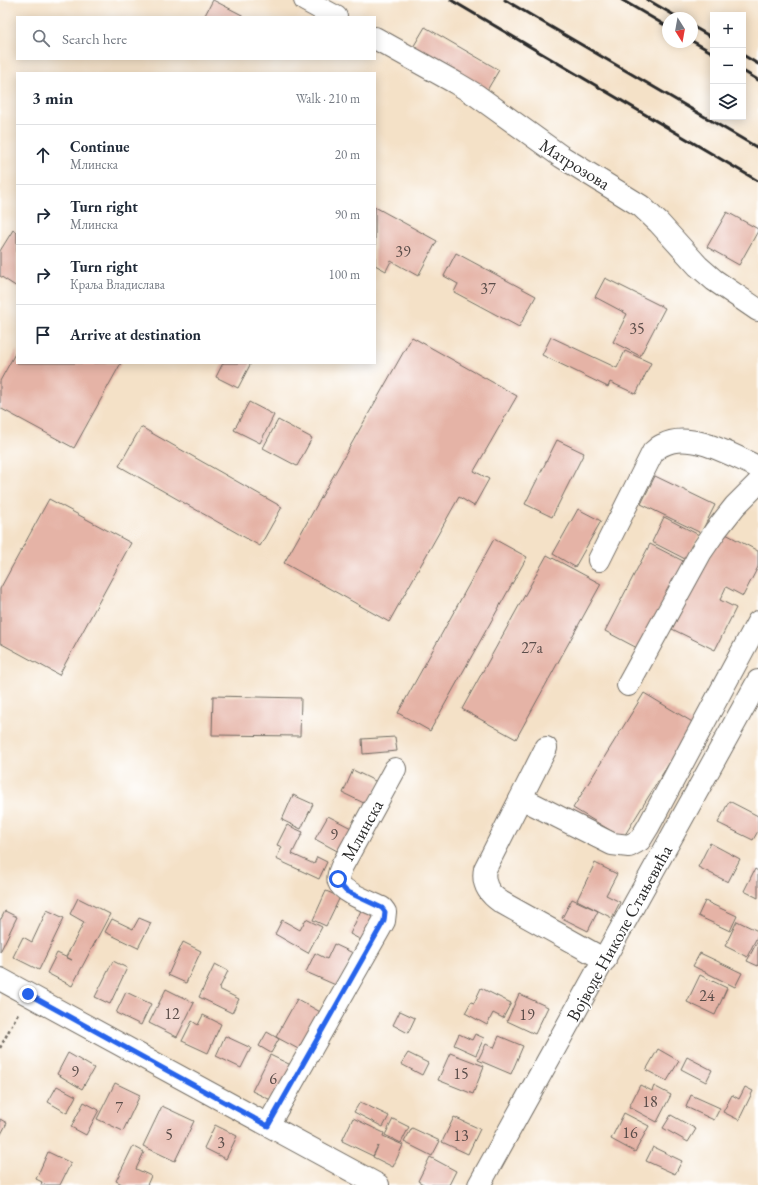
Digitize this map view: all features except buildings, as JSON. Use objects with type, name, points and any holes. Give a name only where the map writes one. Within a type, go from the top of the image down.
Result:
[{"type":"street","points":[[305,0],[334,16]]},
{"type":"street","name":"Матрозова","points":[[376,39],[456,82],[562,157],[616,189],[641,206],[659,223],[698,266],[714,280],[758,310]]},
{"type":"street","points":[[599,560],[653,452],[664,444],[679,440],[691,440],[705,444],[758,467]]},
{"type":"street","points":[[628,685],[701,552],[712,535],[735,506],[758,483]]},
{"type":"street","points":[[521,798],[612,844],[628,846],[640,840],[758,622]]},
{"type":"street","name":"Војводе Николе Стањевића","points":[[479,1185],[605,960],[758,681]]},
{"type":"street","points":[[546,748],[485,869],[484,877],[487,888],[492,896],[500,902],[605,960]]},
{"type":"street","name":"Млинска","points":[[268,1126],[384,921],[385,912],[382,908],[346,891],[339,883],[338,879],[342,866],[395,769]]},
{"type":"street","points":[[0,979],[378,1185]]},
{"type":"path","points":[[0,1048],[28,994]]},
{"type":"railway","points":[[451,0],[758,181]]},
{"type":"railway","points":[[505,0],[758,148]]},
{"type":"railway","points":[[622,0],[662,23]]},
{"type":"railway","points":[[648,0],[669,12]]},
{"type":"railway","points":[[698,29],[710,36]]},
{"type":"railway","points":[[698,44],[710,51]]},
{"type":"railway","points":[[746,57],[758,64]]},
{"type":"railway","points":[[746,73],[758,80]]},
{"type":"route","points":[[28,994],[268,1126],[384,921],[385,912],[382,908],[346,891],[341,887],[338,879]]}]
